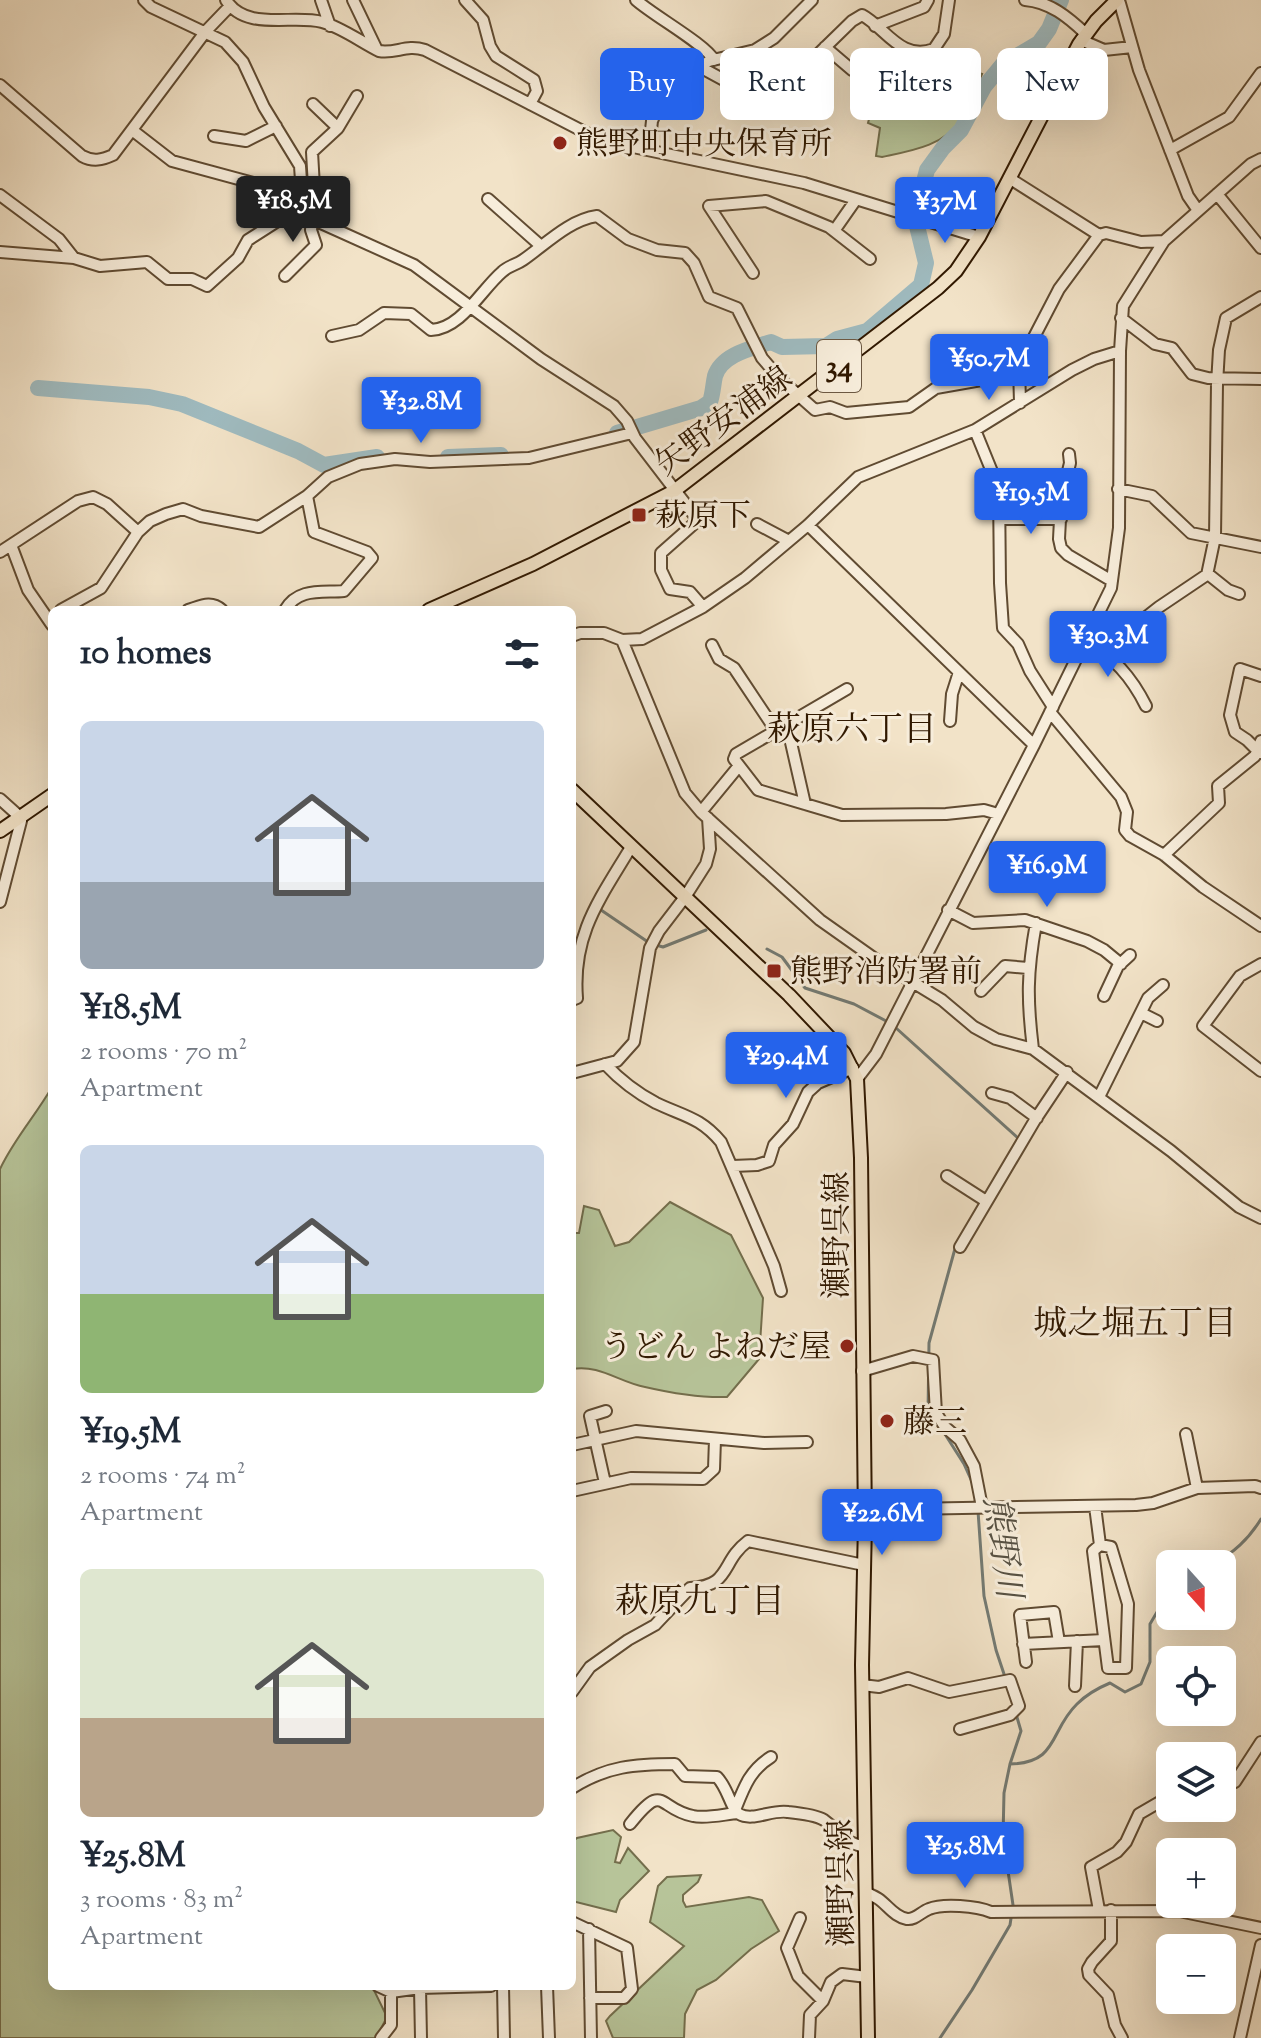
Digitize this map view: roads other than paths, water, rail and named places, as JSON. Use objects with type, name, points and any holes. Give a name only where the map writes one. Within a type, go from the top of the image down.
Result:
[{"type":"main road","name":"矢野安浦線","points":[[440,606],[533,564],[674,491],[938,288],[956,271],[979,237],[1084,37],[1118,0]]},
{"type":"main road","points":[[576,794],[789,995],[844,1053],[855,1074]]},
{"type":"main road","points":[[0,831],[48,798]]},
{"type":"main road","name":"瀬野呉線","points":[[855,1074],[861,1158],[865,1523],[862,1685],[868,2038]]},
{"type":"street","points":[[144,0],[151,7],[225,42],[243,62],[300,166],[301,196],[316,245],[285,276]]},
{"type":"street","points":[[321,0],[330,26]]},
{"type":"street","points":[[353,0],[377,50]]},
{"type":"street","points":[[465,0],[483,20],[496,56],[534,80],[537,91],[530,104]]},
{"type":"street","points":[[636,0],[657,18],[708,50],[714,60]]},
{"type":"street","points":[[704,65],[755,50],[774,38],[812,0]]},
{"type":"street","points":[[875,26],[924,7],[928,0]]},
{"type":"street","points":[[704,69],[735,86],[760,105],[766,105],[862,15],[896,43],[917,52],[927,52],[941,42],[949,0]]},
{"type":"street","points":[[1025,0],[1037,1],[1067,16],[1084,37],[1104,50],[1132,47]]},
{"type":"street","points":[[1118,0],[1170,150],[1188,196],[1197,209]]},
{"type":"street","points":[[0,85],[90,161],[103,160],[113,155],[228,3],[250,17],[322,22],[377,50],[387,52],[413,46],[425,50],[600,140],[804,183],[979,237]]},
{"type":"street","points":[[825,47],[850,68]]},
{"type":"street","points":[[1170,150],[1229,117],[1260,75]]},
{"type":"street","points":[[307,214],[314,187],[312,152],[338,128],[357,96]]},
{"type":"street","points":[[313,104],[338,128]]},
{"type":"street","points":[[649,148],[652,120]]},
{"type":"street","points":[[214,136],[246,141],[276,126]]},
{"type":"street","points":[[132,130],[172,161],[301,196]]},
{"type":"street","points":[[733,1166],[769,1161],[774,1145],[793,1124],[808,1092],[818,1083],[855,1074],[876,1054],[1034,745],[1112,581],[1119,528],[1123,306],[1164,241],[1197,209],[1261,159]]},
{"type":"street","points":[[1009,178],[1099,235]]},
{"type":"street","points":[[1217,194],[1261,248]]},
{"type":"street","points":[[0,195],[59,239],[74,258]]},
{"type":"street","points":[[488,199],[541,246]]},
{"type":"street","points":[[753,273],[709,206],[766,201],[834,231],[870,259]]},
{"type":"street","points":[[834,231],[855,201]]},
{"type":"street","points":[[0,252],[74,258],[100,266],[147,262],[168,279],[192,279],[207,286],[238,258],[248,240],[290,213],[307,214],[414,265],[541,359],[614,406],[696,522],[661,553],[661,570],[670,589],[690,592],[703,607]]},
{"type":"street","points":[[332,336],[359,330],[384,313],[392,312],[411,314],[431,330],[438,330],[465,312],[505,269],[520,262],[577,221],[597,216],[628,239],[657,250],[685,253],[694,263],[709,297],[737,308],[762,358],[815,410],[830,407],[846,413],[909,407],[936,388],[987,379],[1019,366]]},
{"type":"street","points":[[1020,403],[1019,366],[1059,289],[1099,235],[1106,233],[1141,242],[1164,241]]},
{"type":"street","points":[[1103,651],[1159,607],[1207,575],[1215,537],[1219,350],[1226,318],[1261,297]]},
{"type":"street","points":[[1121,318],[1155,344],[1172,348],[1192,374],[1208,378],[1261,379]]},
{"type":"street","points":[[576,634],[604,633],[622,640],[642,639],[703,607],[745,578],[808,525],[858,477],[975,430],[1094,359],[1120,351]]},
{"type":"street","points":[[975,430],[999,489],[1003,628],[1018,644],[1051,710],[1121,797],[1127,812],[1125,830],[1130,836],[1164,855],[1203,887],[1261,926]]},
{"type":"street","points":[[68,606],[101,588],[138,532],[150,521],[183,509],[201,516],[259,527],[307,496],[336,472],[369,462],[529,458],[632,433]]},
{"type":"street","points":[[1069,454],[1070,463],[1061,500],[1061,548],[1112,581]]},
{"type":"street","points":[[1118,489],[1152,496],[1191,533],[1261,547]]},
{"type":"street","points":[[289,606],[298,596],[312,591],[344,591],[372,558],[367,552],[314,532],[307,496]]},
{"type":"street","points":[[0,552],[78,501],[93,497],[107,504],[138,532]]},
{"type":"street","points":[[1001,519],[1061,519]]},
{"type":"street","points":[[757,524],[789,541]]},
{"type":"street","points":[[808,525],[1034,745]]},
{"type":"street","points":[[11,545],[28,590],[48,615]]},
{"type":"street","points":[[1207,575],[1239,594]]},
{"type":"street","points":[[1085,639],[1103,651],[1133,680],[1146,706]]},
{"type":"street","points":[[622,640],[685,793],[704,815],[820,920],[996,1039],[1033,1049],[1067,1072],[1239,1207],[1261,1218]]},
{"type":"street","points":[[712,645],[719,659],[734,668],[776,731]]},
{"type":"street","points":[[1164,855],[1219,803],[1218,786],[1260,749],[1235,732],[1230,715],[1240,669],[1261,676]]},
{"type":"street","points":[[950,721],[952,694],[959,672]]},
{"type":"street","points":[[847,689],[736,754],[734,759],[738,767],[758,790],[842,815],[946,814],[984,810],[998,814]]},
{"type":"street","points":[[787,725],[805,804]]},
{"type":"street","points":[[576,1072],[617,1061],[634,1042],[650,948],[706,864],[710,849],[704,815],[738,767]]},
{"type":"street","points":[[0,799],[20,817],[21,829],[0,902]]},
{"type":"street","points":[[576,968],[588,918],[631,847]]},
{"type":"street","points":[[948,910],[973,923],[1025,920],[1036,923],[1087,941],[1121,964]]},
{"type":"street","points":[[1033,1049],[1027,998],[1028,968],[1036,923]]},
{"type":"street","points":[[1104,996],[1108,983],[1130,955]]},
{"type":"street","points":[[1261,964],[1240,976],[1203,1026],[1261,1071]]},
{"type":"street","points":[[981,991],[1005,966],[1028,968]]},
{"type":"street","points":[[1099,1097],[1148,998],[1163,985]]},
{"type":"street","points":[[1141,1013],[1157,1021]]},
{"type":"street","points":[[605,1064],[624,1083],[656,1103],[707,1125],[721,1142],[774,1266],[781,1291]]},
{"type":"street","points":[[960,1247],[1067,1072]]},
{"type":"street","points":[[992,1093],[1010,1098],[1037,1118]]},
{"type":"street","points":[[947,1176],[986,1201]]},
{"type":"street","points":[[862,1371],[913,1356],[933,1360],[936,1413],[945,1427],[960,1440],[974,1466],[982,1507]]},
{"type":"street","points":[[605,1483],[590,1416],[606,1411]]},
{"type":"street","points":[[576,1444],[636,1431],[764,1443],[807,1442]]},
{"type":"street","points":[[1186,1434],[1197,1488]]},
{"type":"street","points":[[576,1490],[631,1478],[703,1479],[714,1469],[715,1439]]},
{"type":"street","points":[[865,1523],[907,1509],[1153,1503],[1197,1488],[1261,1488]]},
{"type":"street","points":[[1095,1506],[1100,1545]]},
{"type":"street","points":[[576,1686],[590,1667],[655,1625],[690,1588],[708,1587],[716,1583],[737,1549],[748,1541],[864,1565]]},
{"type":"street","points":[[1100,1545],[1111,1547],[1128,1604],[1126,1668],[1108,1668],[1093,1551],[1100,1545]]},
{"type":"street","points":[[1026,1662],[1020,1615],[1054,1612],[1059,1642]]},
{"type":"street","points":[[1023,1644],[1104,1640]]},
{"type":"street","points":[[1075,1686],[1077,1641]]},
{"type":"street","points":[[862,1685],[879,1687],[908,1678],[949,1692],[1010,1680],[1019,1706],[1010,1715],[960,1729]]},
{"type":"street","points":[[1236,1780],[1261,1742]]},
{"type":"street","points":[[736,1812],[746,1781],[757,1766],[771,1757]]},
{"type":"street","points":[[576,1785],[626,1765],[675,1764],[685,1776],[717,1777],[726,1786],[736,1812]]},
{"type":"street","points":[[630,1824],[647,1803],[653,1801],[663,1801],[693,1816],[736,1812],[751,1817],[771,1811],[786,1811],[822,1819],[847,1843],[865,1847]]},
{"type":"street","points":[[1122,2038],[1115,2025],[1108,1995],[1089,1975],[1088,1969],[1111,1941],[1091,1867],[1117,1852],[1126,1842],[1139,1814],[1156,1804]]},
{"type":"street","points":[[865,1893],[876,1895],[905,1919],[912,1919],[931,1907],[978,1907],[991,1912],[1179,1911],[1261,1928]]},
{"type":"street","points":[[800,1918],[787,1948],[798,1976],[823,2001]]},
{"type":"street","points":[[576,1924],[627,1948],[632,1989],[624,1998],[590,1998]]},
{"type":"street","points":[[589,1929],[591,2038]]},
{"type":"street","points":[[1240,2038],[1261,1945]]},
{"type":"street","points":[[809,2038],[810,2015],[823,2001],[831,1982],[842,1974],[867,1977]]},
{"type":"street","points":[[387,1990],[406,1990]]},
{"type":"street","points":[[420,1990],[421,2038]]},
{"type":"street","points":[[503,1990],[504,2038]]},
{"type":"street","points":[[547,1990],[549,2038]]},
{"type":"street","points":[[381,2038],[391,2025],[391,1992]]},
{"type":"waterway","points":[[617,433],[701,408],[710,402],[719,368],[739,353],[771,342],[782,347],[826,346],[837,339],[867,331],[921,285],[926,263],[917,226],[917,209],[927,170],[961,130],[984,87],[1003,64],[1039,43],[1049,29],[1061,0]]},
{"type":"waterway","points":[[38,388],[149,397],[182,404],[298,451],[324,465],[377,457]]},
{"type":"waterway","points":[[448,457],[501,455]]},
{"type":"waterway","name":"熊野川","points":[[601,910],[648,942]]},
{"type":"waterway","name":"熊野川","points":[[656,945],[663,947],[706,930]]},
{"type":"waterway","name":"熊野川","points":[[767,949],[782,957],[805,988],[854,1004],[888,1022]]},
{"type":"waterway","name":"熊野川","points":[[896,1028],[1019,1139],[1017,1142]]},
{"type":"waterway","name":"熊野川","points":[[936,1422],[928,1413],[929,1343],[956,1245]]},
{"type":"waterway","name":"熊野川","points":[[943,1431],[973,1484]]},
{"type":"waterway","name":"熊野川","points":[[978,1511],[984,1596],[1006,1680]]},
{"type":"waterway","points":[[1234,1550],[1261,1519]]},
{"type":"waterway","points":[[1010,1764],[1026,1762],[1045,1752],[1068,1714],[1092,1692],[1110,1683],[1125,1692],[1141,1684],[1150,1662],[1150,1624],[1156,1614]]},
{"type":"waterway","name":"熊野川","points":[[940,2038],[1010,1925],[1013,1905],[1003,1837],[1004,1793],[1021,1731],[1016,1714]]},
{"type":"place","name":"熊野町中央保育所","points":[[560,143]]},
{"type":"place","name":"萩原下","points":[[639,515]]},
{"type":"place","name":"熊野消防署前","points":[[774,971]]},
{"type":"place","name":"うどん よねだ屋","points":[[847,1346]]},
{"type":"place","name":"藤三","points":[[887,1421]]},
{"type":"district","name":"萩原六丁目","points":[[852,728]]},
{"type":"district","name":"城之堀五丁目","points":[[1135,1322]]},
{"type":"district","name":"萩原九丁目","points":[[700,1600]]}]
